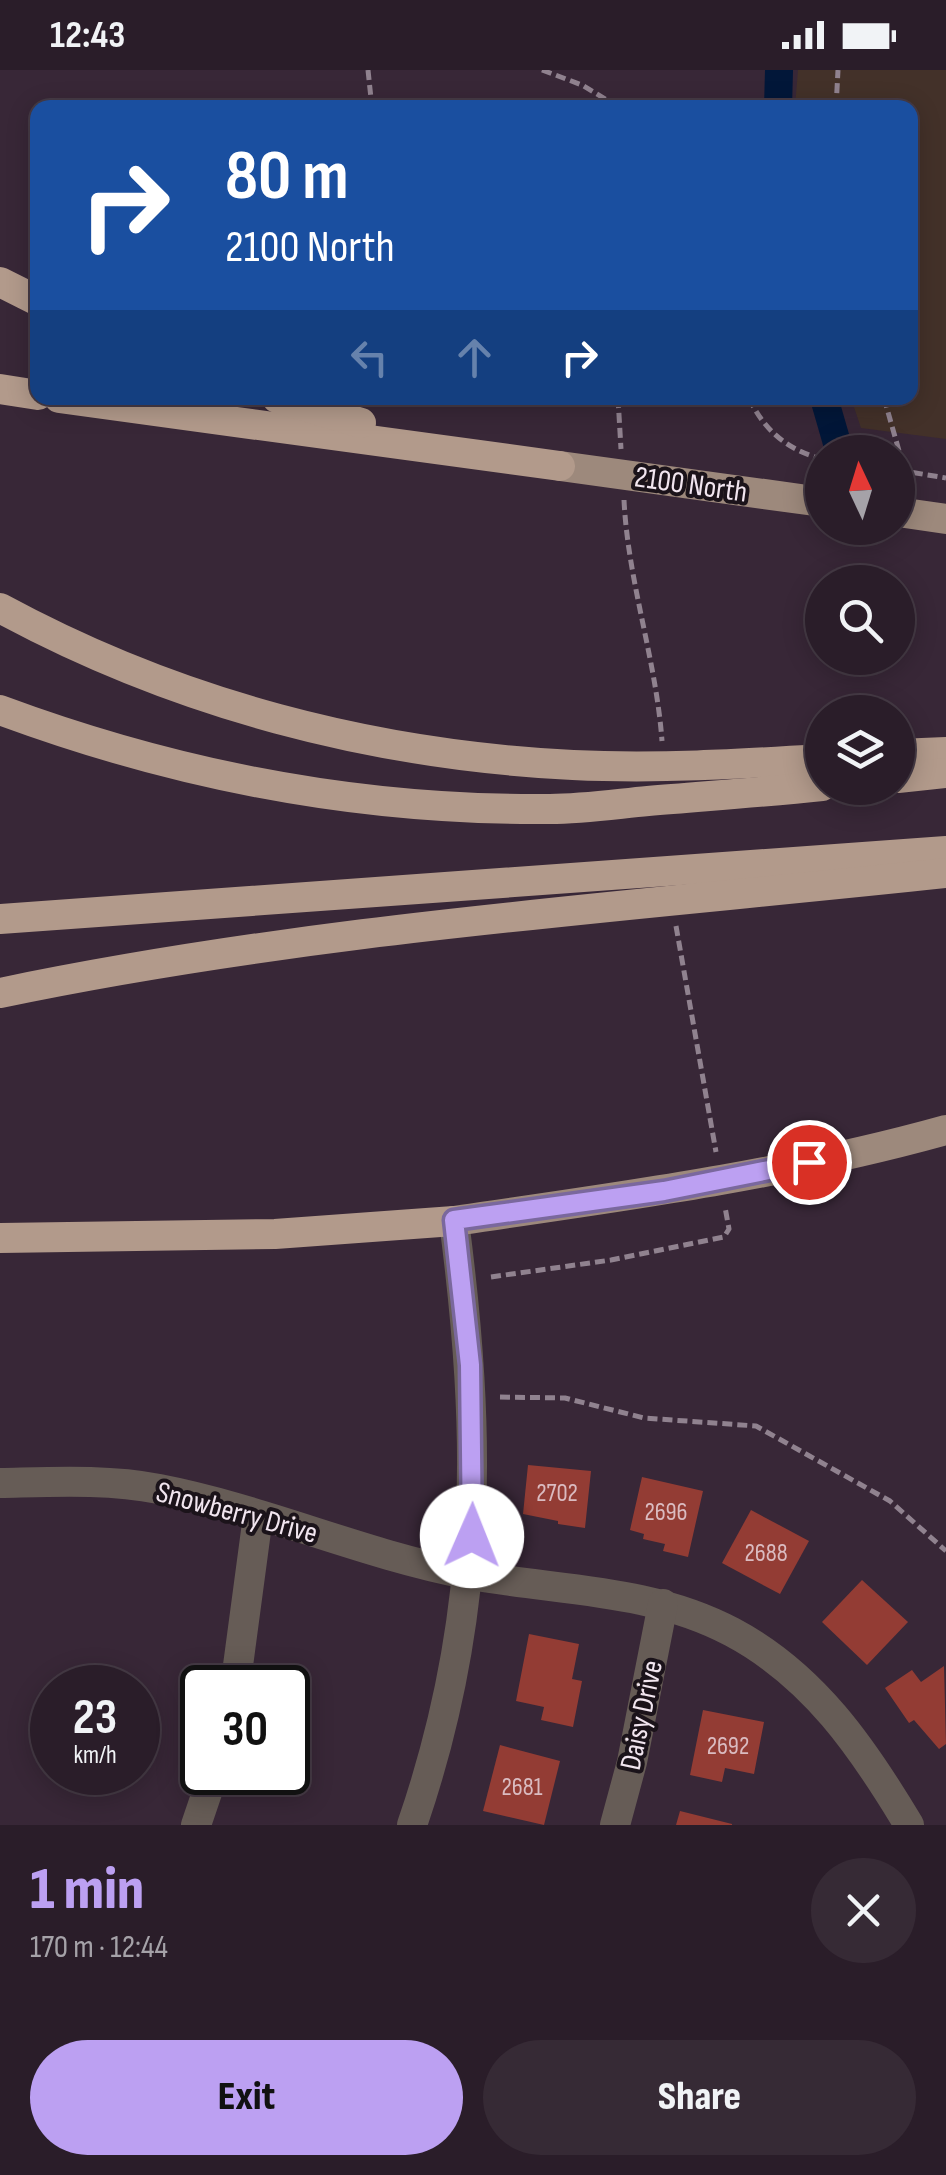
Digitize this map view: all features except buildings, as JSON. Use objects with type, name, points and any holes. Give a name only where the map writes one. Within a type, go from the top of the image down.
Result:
[{"type":"highway","points":[[0,282],[30,297]]},
{"type":"highway","points":[[0,390],[30,393]]},
{"type":"highway","points":[[111,405],[560,466]]},
{"type":"highway","points":[[301,405],[394,432],[560,466]]},
{"type":"highway","points":[[0,608],[83,650],[168,684],[289,724],[360,740],[431,752],[574,765],[672,766],[805,760]]},
{"type":"highway","points":[[0,710],[99,745],[207,774],[345,798],[415,805],[556,809],[805,787]]},
{"type":"highway","points":[[915,753],[946,752]]},
{"type":"highway","points":[[915,776],[946,773]]},
{"type":"highway","points":[[0,919],[946,851]]},
{"type":"highway","points":[[0,993],[145,966],[388,932],[946,873]]},
{"type":"highway","points":[[0,1238],[210,1236],[454,1220]]},
{"type":"main road","name":"2100 North","points":[[560,466],[805,500]]},
{"type":"main road","points":[[915,514],[946,519]]},
{"type":"main road","points":[[454,1220],[664,1191],[882,1148],[946,1130]]},
{"type":"street","points":[[412,1825],[449,1695],[469,1574],[473,1496],[471,1398],[454,1220]]},
{"type":"street","name":"Snowberry Drive","points":[[0,1483],[122,1484],[178,1493],[420,1564],[617,1593],[664,1604],[732,1632],[762,1650],[813,1692],[856,1743],[909,1825]]},
{"type":"street","points":[[238,1665],[258,1516]]},
{"type":"street","name":"Daisy Drive","points":[[615,1825],[664,1604]]},
{"type":"street","points":[[196,1825],[206,1795]]},
{"type":"path","points":[[368,70],[371,100]]},
{"type":"path","points":[[542,70],[582,85],[607,100]]},
{"type":"path","points":[[836,100],[838,70]]},
{"type":"path","points":[[618,405],[620,437]]},
{"type":"path","points":[[752,405],[778,438],[805,454]]},
{"type":"path","points":[[886,405],[893,435]]},
{"type":"path","points":[[915,473],[946,478]]},
{"type":"path","points":[[624,512],[630,570],[650,653],[662,749]]},
{"type":"path","points":[[675,916],[715,1148]]},
{"type":"path","points":[[491,1277],[653,1252],[724,1236],[728,1226]]},
{"type":"path","points":[[500,1397],[565,1398],[644,1418],[756,1426],[890,1501],[946,1551]]},
{"type":"shaded area","points":[[798,70],[946,70],[946,439],[861,428],[853,405],[918,405],[918,100],[796,100]]},
{"type":"waterway","points":[[778,100],[779,70]]},
{"type":"waterway","points":[[826,405],[835,435]]},
{"type":"route","points":[[472,1536],[470,1365],[454,1220],[664,1191],[809,1162]]}]
